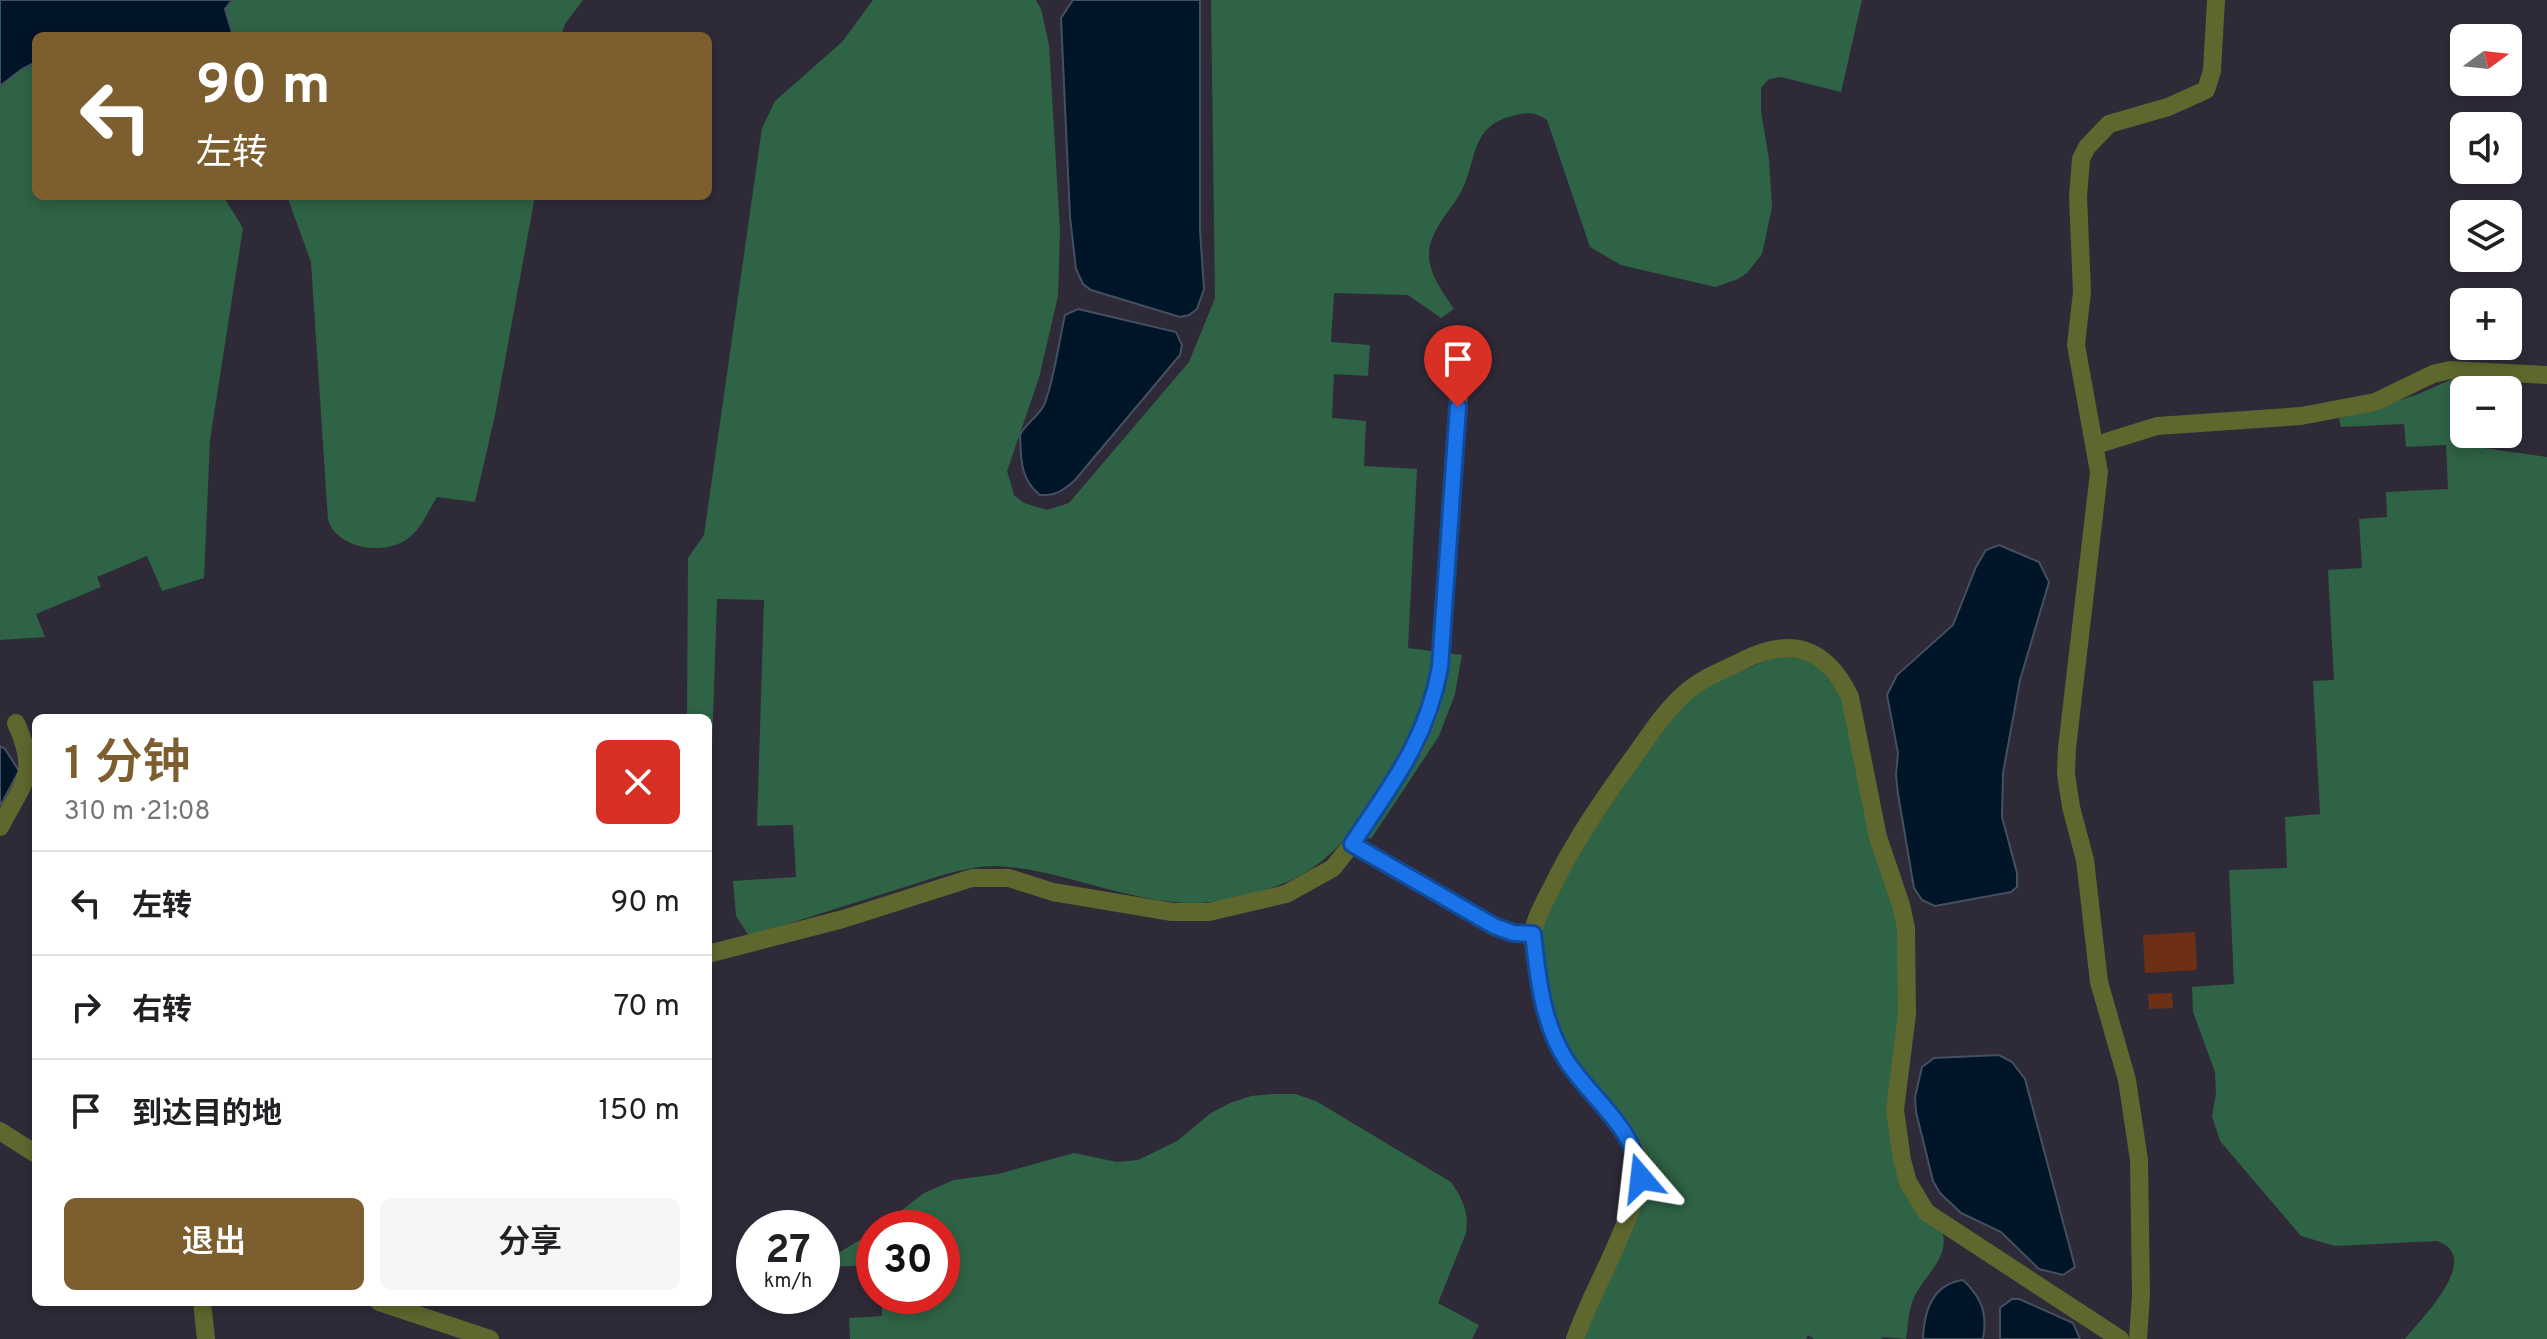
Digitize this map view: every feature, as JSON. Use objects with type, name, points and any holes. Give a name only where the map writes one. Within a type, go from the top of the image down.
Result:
[{"type":"street","points":[[2138,1339],[2141,1295],[2139,1160],[2127,1080],[2099,982],[2085,860],[2066,774],[2099,472],[2076,345],[2082,292],[2078,197],[2081,159],[2087,147],[2109,124],[2168,107],[2206,90],[2212,71],[2216,0]]},
{"type":"street","points":[[2096,445],[2157,426],[2301,416],[2375,402],[2433,374],[2450,370],[2547,375]]},
{"type":"street","points":[[712,953],[843,919],[972,878],[1009,878],[1053,892],[1157,910],[1209,912],[1269,899],[1302,887],[1333,868],[1415,748],[1436,690],[1460,378]]},
{"type":"street","points":[[1575,1339],[1622,1237],[1641,1178],[1639,1160],[1628,1136],[1565,1059],[1553,1034],[1541,999],[1533,934],[1563,863],[1598,805],[1662,718],[1683,694],[1697,684],[1760,652],[1778,648],[1798,650],[1823,659],[1840,676],[1850,697],[1878,837],[1901,905],[1906,928],[1907,1014],[1895,1110],[1908,1182],[1926,1212],[2120,1339]]},
{"type":"street","points":[[0,827],[28,773],[28,749],[16,723]]},
{"type":"street","points":[[1352,844],[1494,926],[1513,933],[1533,934]]},
{"type":"street","points":[[0,1131],[32,1151]]},
{"type":"street","points":[[202,1306],[206,1339]]},
{"type":"street","points":[[391,1306],[490,1339]]},
{"type":"street","points":[[436,1321],[438,1306]]},
{"type":"green space","points":[[232,0],[583,0],[562,32],[232,32],[225,9]]},
{"type":"green space","points":[[873,0],[1036,0],[1041,9],[1049,45],[1060,231],[1058,296],[1039,378],[1007,471],[1014,495],[1024,503],[1047,510],[1069,503],[1189,362],[1215,298],[1211,0],[1862,0],[1841,92],[1781,77],[1769,79],[1761,88],[1772,207],[1762,254],[1738,279],[1715,287],[1621,265],[1590,247],[1547,120],[1526,113],[1489,127],[1478,144],[1459,196],[1433,236],[1429,254],[1431,269],[1454,309],[1441,318],[1408,295],[1334,293],[1331,342],[1370,345],[1368,376],[1334,374],[1332,418],[1366,421],[1364,466],[1417,469],[1408,648],[1462,655],[1455,694],[1439,736],[1371,839],[1351,832],[1306,872],[1265,890],[1235,898],[1194,903],[1144,898],[1045,873],[989,866],[946,874],[749,936],[736,916],[733,881],[796,877],[793,825],[757,826],[764,600],[717,599],[712,748],[712,714],[687,714],[688,558],[704,535],[762,128],[775,101],[842,42]]},
{"type":"green space","points":[[32,64],[32,200],[226,200],[243,228],[210,440],[204,578],[162,591],[147,556],[97,577],[101,587],[36,614],[45,637],[0,640],[0,86]]},
{"type":"green space","points":[[288,200],[534,200],[495,415],[475,502],[437,497],[417,530],[397,545],[376,548],[355,545],[336,533],[328,520],[311,262]]},
{"type":"green space","points":[[2450,380],[2450,448],[2484,448],[2547,457],[2547,1339],[2405,1339],[2435,1303],[2452,1274],[2454,1260],[2450,1249],[2437,1241],[2335,1246],[2301,1236],[2220,1141],[2212,1116],[2216,1094],[2215,1072],[2193,1012],[2192,987],[2234,984],[2229,870],[2287,868],[2285,817],[2320,814],[2313,681],[2334,680],[2328,570],[2362,568],[2359,519],[2387,517],[2386,492],[2448,489],[2446,445],[2406,447],[2404,424],[2341,427],[2339,418],[2416,395]]},
{"type":"green space","points":[[1778,655],[1814,661],[1844,699],[1900,928],[1896,1161],[1942,1231],[1943,1250],[1913,1300],[1906,1339],[1814,1339],[1808,1335],[1806,1339],[1582,1339],[1648,1178],[1571,1056],[1547,998],[1539,935],[1569,866],[1667,722],[1701,689]]},
{"type":"green space","points":[[1295,1094],[1316,1101],[1451,1182],[1464,1206],[1466,1233],[1438,1303],[1479,1325],[1472,1339],[850,1339],[849,1318],[882,1314],[960,1314],[960,1210],[902,1210],[924,1193],[954,1180],[998,1174],[1074,1153],[1117,1162],[1138,1160],[1177,1141],[1211,1113],[1251,1096]]},
{"type":"green space","points":[[856,1242],[856,1266],[840,1266],[840,1252]]},
{"type":"water","points":[[0,0],[232,0],[225,9],[232,32],[32,32],[32,64],[0,86]]},
{"type":"water","points":[[1073,0],[1200,0],[1200,230],[1204,289],[1197,309],[1189,315],[1180,317],[1091,290],[1083,284],[1076,269],[1070,217],[1061,18]]},
{"type":"water","points":[[1078,309],[1176,332],[1182,345],[1180,355],[1075,480],[1059,492],[1040,495],[1025,475],[1020,435],[1044,405],[1048,395],[1065,315]]},
{"type":"water","points":[[1999,545],[2039,562],[2049,582],[2020,680],[2003,773],[2002,817],[2017,873],[2017,887],[2011,892],[1935,906],[1922,900],[1914,888],[1898,794],[1898,753],[1887,695],[1897,675],[1953,625],[1976,567],[1986,550]]},
{"type":"water","points":[[0,746],[19,771],[0,806]]},
{"type":"water","points":[[1999,1055],[2012,1062],[2025,1079],[2075,1267],[2063,1275],[2039,1269],[2001,1232],[1961,1213],[1940,1193],[1933,1181],[1916,1112],[1915,1097],[1922,1067],[1934,1058]]},
{"type":"water","points":[[1963,1280],[1982,1306],[1985,1321],[1983,1339],[1923,1339],[1925,1319],[1932,1300],[1944,1287]]},
{"type":"water","points":[[2012,1299],[2019,1299],[2073,1323],[2080,1339],[2000,1339],[2000,1308]]},
{"type":"building","points":[[2195,932],[2197,970],[2145,973],[2143,935]]},
{"type":"building","points":[[2172,993],[2173,1008],[2149,1009],[2148,994]]},
{"type":"route","points":[[1458,407],[1436,690],[1415,748],[1352,844],[1494,926],[1513,933],[1533,934],[1541,999],[1553,1034],[1565,1059],[1628,1136],[1639,1160],[1641,1178]]}]
